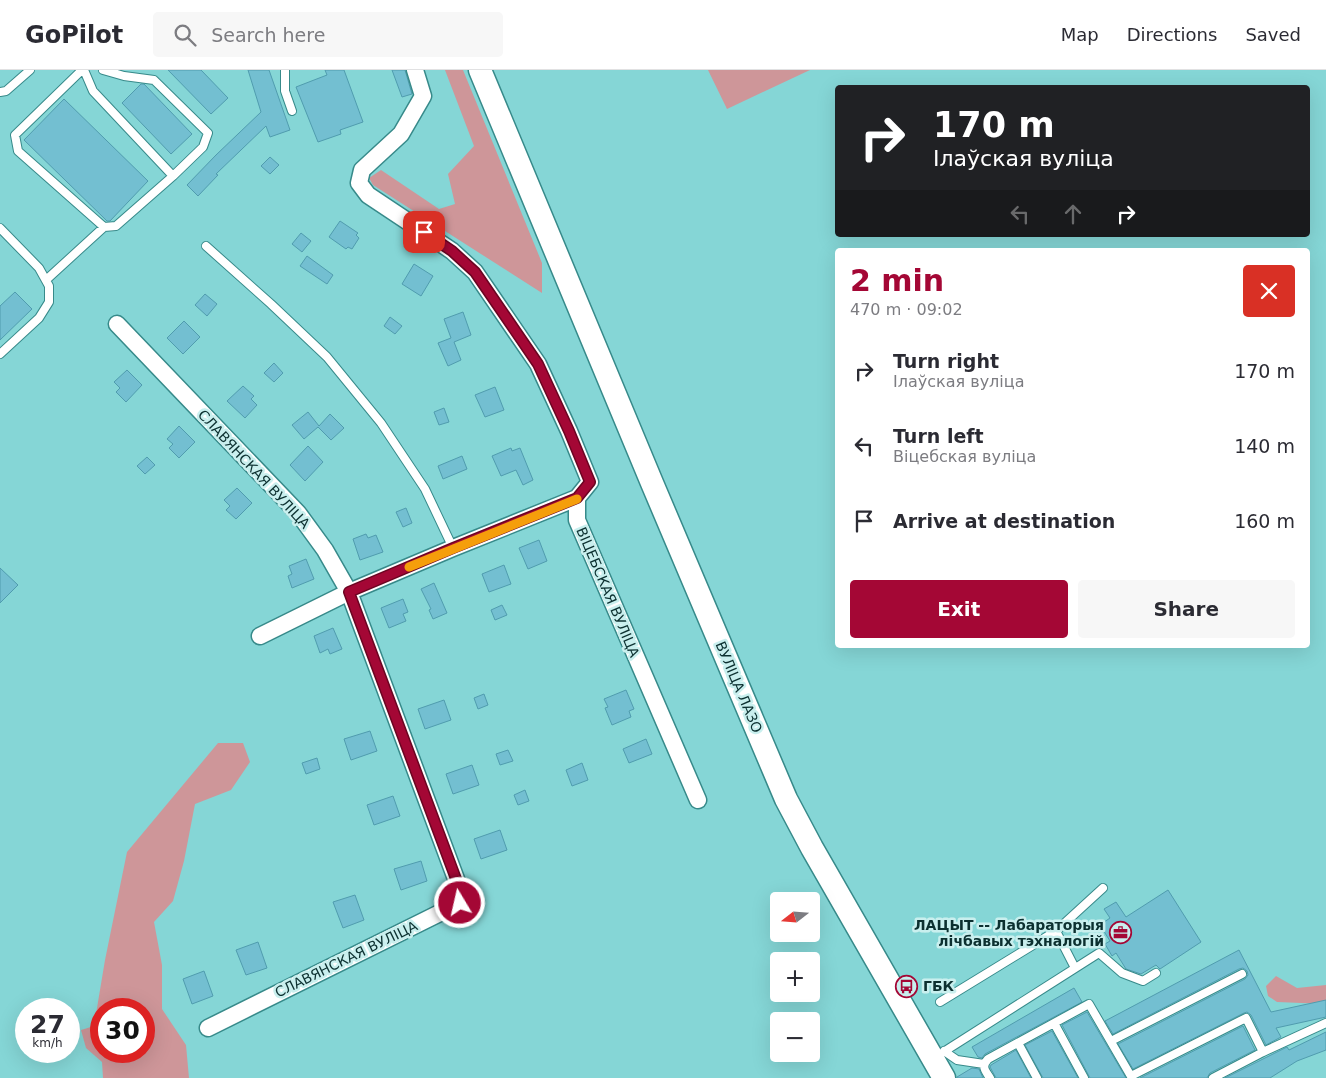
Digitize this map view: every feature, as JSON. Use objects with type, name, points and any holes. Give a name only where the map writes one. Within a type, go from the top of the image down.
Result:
[{"type":"main road","name":"ВУЛІЦА ЛАЗО","points":[[480,70],[786,798],[812,848],[938,1055],[944,1078]]},
{"type":"street","points":[[260,636],[349,592],[577,498],[590,482],[538,364],[475,272],[452,251],[368,195],[359,182],[362,170],[401,134],[423,96],[415,70]]},
{"type":"street","name":"СЛАВЯНСКАЯ ВУЛІЦА","points":[[117,324],[298,513],[325,550],[349,592],[462,895],[460,903],[208,1028]]},
{"type":"street","name":"ВІЦЕБСКАЯ ВУЛІЦА","points":[[577,498],[577,520],[698,800]]},
{"type":"lane","points":[[0,92],[6,91],[30,70]]},
{"type":"lane","points":[[104,227],[18,151],[15,135],[83,70],[93,91],[173,176]]},
{"type":"lane","points":[[46,280],[104,227],[116,226],[173,176],[204,147],[208,133],[154,80],[124,76],[103,70]]},
{"type":"lane","points":[[124,76],[130,70]]},
{"type":"lane","points":[[285,70],[285,91],[292,111]]},
{"type":"lane","points":[[0,228],[40,268],[49,286],[48,302],[39,318],[0,354]]},
{"type":"lane","points":[[206,246],[327,357],[381,423],[425,489],[453,548]]},
{"type":"lane","points":[[940,1002],[1056,930],[1103,888]]},
{"type":"lane","points":[[1056,930],[1075,968]]},
{"type":"lane","points":[[938,1055],[1099,953],[1122,973],[1143,981],[1156,973]]},
{"type":"lane","points":[[1110,1042],[1242,974]]},
{"type":"lane","points":[[990,1078],[984,1068],[984,1064],[988,1059],[1089,1004],[1131,1077],[1246,1018],[1263,1052]]},
{"type":"lane","points":[[1054,1023],[1084,1078]]},
{"type":"lane","points":[[1213,1078],[1326,1023]]},
{"type":"lane","points":[[1018,1044],[1037,1078]]},
{"type":"lane","points":[[938,1055],[984,1064]]},
{"type":"shaded area","points":[[445,70],[463,70],[542,263],[542,293],[373,185],[369,178],[381,170],[439,209],[455,204],[448,174],[474,146]]},
{"type":"shaded area","points":[[708,70],[810,70],[727,109]]},
{"type":"shaded area","points":[[218,743],[243,743],[250,762],[231,790],[195,804],[184,861],[173,901],[154,922],[162,965],[162,1009],[186,1045],[189,1078],[103,1078],[102,1063],[155,1063],[155,998],[99,998],[127,852]]},
{"type":"shaded area","points":[[1276,976],[1297,988],[1326,985],[1326,1004],[1277,1002],[1268,996],[1266,986]]},
{"type":"shaded area","points":[[90,1027],[90,1052],[86,1048],[81,1030]]},
{"type":"building","points":[[168,70],[201,70],[228,98],[211,114]]},
{"type":"building","points":[[248,70],[269,70],[290,130],[270,137],[266,126],[216,174],[218,175],[198,196],[187,185],[261,112]]},
{"type":"building","points":[[325,70],[344,70],[363,122],[340,130],[341,134],[318,142],[296,87],[327,75]]},
{"type":"building","points":[[392,70],[405,70],[412,94],[402,97]]},
{"type":"building","points":[[141,84],[144,84],[192,134],[171,154],[122,103]]},
{"type":"building","points":[[64,99],[148,181],[110,221],[107,221],[24,140]]},
{"type":"building","points":[[270,157],[279,165],[270,174],[261,166]]},
{"type":"building","points":[[340,221],[358,233],[356,235],[359,238],[352,249],[348,247],[346,249],[329,237]]},
{"type":"building","points":[[301,233],[311,241],[302,252],[292,244]]},
{"type":"building","points":[[307,256],[333,275],[327,284],[300,266]]},
{"type":"building","points":[[414,264],[433,276],[421,296],[402,284]]},
{"type":"building","points":[[15,292],[32,309],[0,340],[0,306]]},
{"type":"building","points":[[205,294],[217,304],[207,316],[195,305]]},
{"type":"building","points":[[463,312],[471,335],[454,342],[461,360],[448,366],[438,343],[451,338],[444,319]]},
{"type":"building","points":[[390,317],[402,326],[395,334],[384,326]]},
{"type":"building","points":[[184,321],[200,337],[183,354],[167,338]]},
{"type":"building","points":[[274,363],[283,373],[274,382],[264,373]]},
{"type":"building","points":[[127,370],[142,385],[126,402],[116,392],[120,388],[114,382]]},
{"type":"building","points":[[243,386],[254,396],[251,399],[257,405],[245,418],[227,401]]},
{"type":"building","points":[[495,387],[504,410],[485,417],[475,395]]},
{"type":"building","points":[[444,408],[449,422],[439,425],[434,412]]},
{"type":"building","points":[[308,412],[319,426],[330,414],[344,428],[331,440],[318,427],[304,439],[292,425]]},
{"type":"building","points":[[179,426],[195,442],[179,458],[169,448],[173,444],[167,439]]},
{"type":"building","points":[[308,446],[323,462],[305,481],[290,465]]},
{"type":"building","points":[[511,448],[512,451],[520,448],[533,480],[523,485],[516,470],[501,476],[492,456]]},
{"type":"building","points":[[462,456],[467,469],[443,479],[438,466]]},
{"type":"building","points":[[147,457],[155,465],[145,474],[137,466]]},
{"type":"building","points":[[237,488],[252,503],[236,519],[226,510],[230,506],[224,500]]},
{"type":"building","points":[[406,508],[412,523],[403,527],[396,512]]},
{"type":"building","points":[[366,534],[368,538],[376,535],[383,552],[360,560],[353,539]]},
{"type":"building","points":[[539,540],[547,561],[528,569],[519,548]]},
{"type":"building","points":[[306,559],[314,579],[292,588],[288,576],[292,574],[289,566]]},
{"type":"building","points":[[504,565],[511,584],[489,592],[482,574]]},
{"type":"building","points":[[0,568],[18,585],[0,603]]},
{"type":"building","points":[[434,583],[447,613],[433,619],[429,610],[431,609],[421,589]]},
{"type":"building","points":[[403,599],[408,612],[403,614],[406,621],[389,628],[381,608]]},
{"type":"building","points":[[502,605],[507,615],[495,620],[491,610]]},
{"type":"building","points":[[333,628],[342,649],[330,654],[328,649],[320,653],[314,636]]},
{"type":"building","points":[[626,690],[634,709],[629,711],[631,717],[612,725],[605,708],[608,707],[604,699]]},
{"type":"building","points":[[484,694],[488,705],[478,709],[474,698]]},
{"type":"building","points":[[444,700],[451,720],[425,729],[418,709]]},
{"type":"building","points":[[370,731],[377,751],[351,760],[344,739]]},
{"type":"building","points":[[646,739],[652,754],[629,763],[623,749]]},
{"type":"building","points":[[508,750],[513,761],[500,765],[496,754]]},
{"type":"building","points":[[317,758],[320,769],[306,774],[302,763]]},
{"type":"building","points":[[582,763],[588,780],[572,786],[566,770]]},
{"type":"building","points":[[472,765],[479,785],[453,794],[446,774]]},
{"type":"building","points":[[525,790],[529,801],[518,805],[514,795]]},
{"type":"building","points":[[393,796],[400,816],[374,825],[367,805]]},
{"type":"building","points":[[500,830],[507,850],[481,859],[474,839]]},
{"type":"building","points":[[421,861],[427,881],[401,890],[394,869]]},
{"type":"building","points":[[1168,890],[1201,942],[1160,969],[1156,965],[1141,974],[1126,969],[1116,953],[1112,956],[1105,944],[1110,941],[1100,925],[1110,918],[1104,909],[1116,902],[1126,917]]},
{"type":"building","points":[[355,895],[364,920],[343,928],[333,902]]},
{"type":"building","points":[[258,942],[267,968],[246,975],[236,950]]},
{"type":"building","points":[[1239,950],[1271,1012],[1326,1000],[1326,1017],[1276,1028],[1281,1037],[1266,1045],[1251,1015],[1247,1012],[1133,1069],[1118,1044],[1245,979],[1248,975],[1247,971],[1243,968],[1239,969],[1113,1034],[1105,1021]]},
{"type":"building","points":[[204,971],[213,996],[192,1004],[183,979]]},
{"type":"building","points":[[1074,988],[1082,1002],[985,1054],[982,1058],[978,1057],[972,1047]]},
{"type":"building","points":[[1087,1012],[1126,1078],[1090,1078],[1062,1025]]},
{"type":"building","points":[[1243,1026],[1255,1050],[1210,1073],[1207,1078],[1140,1078]]},
{"type":"building","points":[[1052,1031],[1078,1078],[1043,1078],[1025,1045]]},
{"type":"building","points":[[1326,1032],[1326,1050],[1297,1061],[1270,1078],[1225,1078],[1287,1047],[1289,1050]]},
{"type":"building","points":[[1016,1050],[1031,1078],[996,1078],[990,1067],[991,1065]]},
{"type":"building","points":[[972,1068],[979,1069],[983,1078],[957,1078],[957,1077]]},
{"type":"slow traffic","points":[[409,567],[577,499]]},
{"type":"place","name":"ЛАЦЫТ -- Лабараторыя лічбавых тэхналогій","points":[[1120,933]]},
{"type":"place","name":"ГБК","points":[[907,986]]},
{"type":"route","points":[[424,232],[452,251],[475,272],[538,364],[590,482],[577,498],[349,592],[462,895],[460,903]]}]
